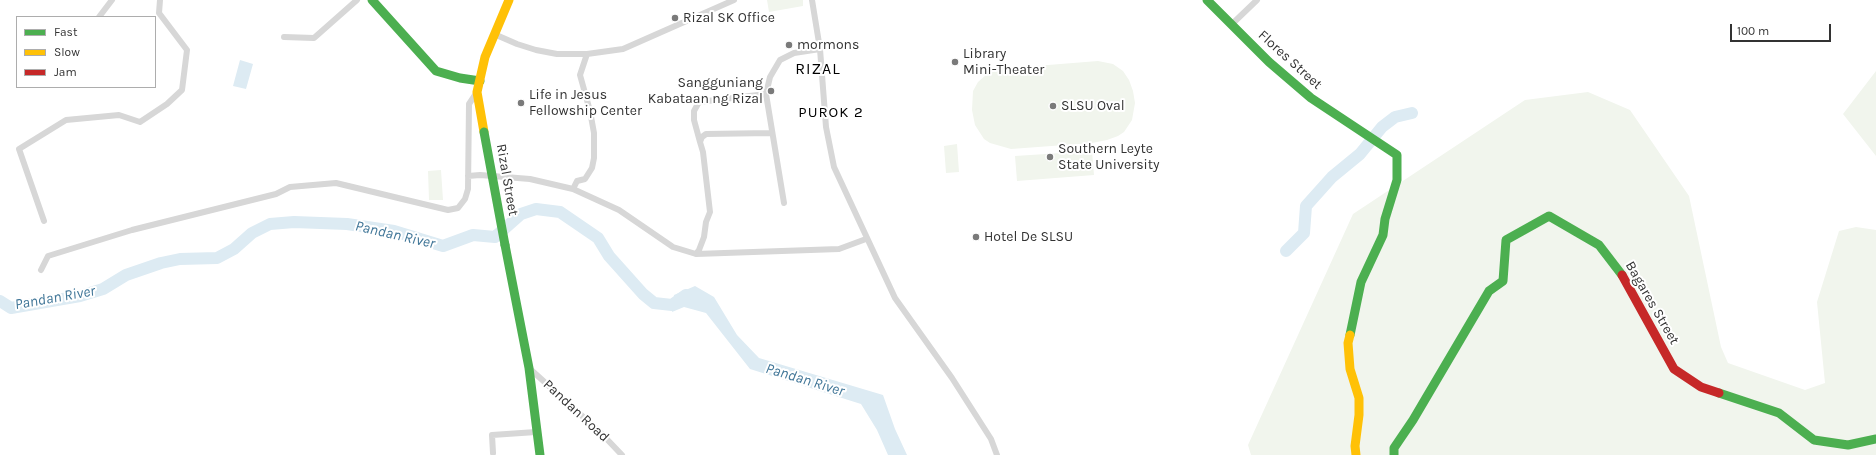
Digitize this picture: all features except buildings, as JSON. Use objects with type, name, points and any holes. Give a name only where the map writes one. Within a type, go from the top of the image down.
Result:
[{"type":"street","points":[[99,16],[112,0]]},
{"type":"street","points":[[44,221],[20,149],[66,120],[119,115],[140,122],[167,104],[182,90],[187,50],[159,13],[160,0]]},
{"type":"street","points":[[284,37],[314,38],[357,0]]},
{"type":"street","points":[[372,0],[436,71],[460,78],[480,81]]},
{"type":"street","name":"Rizal Street","points":[[509,0],[485,57],[477,92],[529,368],[540,455]]},
{"type":"street","points":[[494,34],[536,50],[556,54],[587,54],[623,49],[734,0]]},
{"type":"street","points":[[812,0],[820,49],[826,127],[834,167],[895,298],[952,378],[991,439],[997,455]]},
{"type":"street","name":"Flores Street","points":[[1207,0],[1269,62],[1311,98],[1360,133],[1397,156],[1397,180],[1385,219],[1383,235],[1361,282],[1348,343],[1350,369],[1359,398],[1359,415],[1355,446],[1356,455]]},
{"type":"street","points":[[1231,25],[1257,0]]},
{"type":"street","points":[[784,203],[771,133],[766,94],[770,77],[780,60],[794,53],[820,49]]},
{"type":"street","points":[[573,189],[577,181],[585,179],[592,168],[594,158],[594,133],[590,111],[580,75],[587,54]]},
{"type":"street","points":[[41,270],[48,256],[132,230],[276,194],[290,187],[336,184],[448,210],[458,208],[465,199],[468,189],[469,104],[477,92]]},
{"type":"street","points":[[696,254],[704,238],[706,222],[710,212],[703,152],[694,120],[694,111],[699,102],[766,94]]},
{"type":"street","points":[[700,142],[702,137],[706,134],[771,133]]},
{"type":"street","points":[[468,176],[480,175],[530,179],[573,189],[619,210],[673,247],[696,254],[839,249],[866,238]]},
{"type":"street","name":"Bagares Street","points":[[1394,455],[1394,448],[1417,413],[1489,291],[1503,281],[1506,240],[1548,216],[1599,245],[1626,280],[1674,369],[1701,387],[1779,413],[1814,440],[1848,445],[1876,439]]},
{"type":"street","name":"Pandan Road","points":[[529,368],[601,433],[622,455]]},
{"type":"street","points":[[493,453],[492,435],[536,432]]},
{"type":"shaded area","points":[[767,0],[803,0],[803,6],[769,12]]},
{"type":"shaded area","name":"SLSU Oval","points":[[1098,61],[1113,64],[1123,71],[1129,80],[1133,91],[1135,103],[1132,120],[1124,132],[1118,136],[1092,143],[1011,149],[990,143],[984,139],[975,125],[972,110],[973,91],[978,82],[986,75],[998,69]]},
{"type":"shaded area","points":[[1876,71],[1876,156],[1843,114]]},
{"type":"shaded area","points":[[1588,92],[1630,110],[1689,196],[1721,347],[1728,363],[1805,390],[1825,383],[1817,302],[1839,231],[1856,227],[1876,230],[1876,455],[1251,455],[1248,445],[1353,214],[1525,100]]},
{"type":"shaded area","points":[[957,144],[959,172],[946,173],[944,146]]},
{"type":"shaded area","points":[[1092,151],[1094,175],[1017,181],[1015,156]]},
{"type":"shaded area","points":[[441,170],[443,200],[429,200],[428,171]]},
{"type":"water","points":[[240,60],[253,64],[246,89],[233,86]]},
{"type":"water","points":[[695,286],[714,297],[737,335],[759,358],[883,395],[895,429],[907,455],[888,455],[877,430],[861,404],[750,369],[706,313],[684,307],[672,312],[674,295]]},
{"type":"waterway","points":[[1286,251],[1304,233],[1306,206],[1332,177],[1360,154],[1382,127],[1395,117],[1412,113]]},
{"type":"waterway","name":"Pandan River","points":[[0,301],[11,308],[80,296],[103,289],[126,275],[161,263],[180,259],[217,258],[234,249],[252,233],[270,224],[294,222],[347,224],[394,231],[443,246],[473,235],[495,237],[521,214],[536,209],[560,212],[598,238],[609,256],[643,294],[654,303],[672,305],[686,295]]},
{"type":"traffic: fast","points":[[372,0],[436,71],[460,78],[480,81]]},
{"type":"traffic: fast","points":[[1207,0],[1269,62],[1311,98],[1397,155],[1397,180],[1385,219],[1383,235],[1361,282],[1350,335]]},
{"type":"traffic: fast","points":[[484,132],[505,245]]},
{"type":"traffic: fast","points":[[1394,455],[1394,448],[1413,420],[1489,291],[1503,281],[1506,240],[1549,216],[1599,245],[1622,275]]},
{"type":"traffic: fast","points":[[505,245],[529,368],[540,455]]},
{"type":"traffic: fast","points":[[1719,393],[1779,413],[1814,440],[1848,445],[1876,439]]},
{"type":"traffic: slow","points":[[484,132],[477,92],[485,57],[509,0]]},
{"type":"traffic: slow","points":[[1350,335],[1348,343],[1350,369],[1359,398],[1359,415],[1355,446],[1356,455]]},
{"type":"traffic: jam","points":[[1622,275],[1674,369],[1701,387],[1719,393]]},
{"type":"place","name":"Rizal SK Office","points":[[675,18]]},
{"type":"place","name":"mormons","points":[[789,45]]},
{"type":"place","name":"Library Mini-Theater","points":[[955,62]]},
{"type":"place","name":"Sangguniang Kabataan ng Rizal","points":[[771,91]]},
{"type":"place","name":"Life in Jesus Fellowship Center","points":[[521,103]]},
{"type":"place","name":"SLSU Oval","points":[[1053,106]]},
{"type":"place","name":"Southern Leyte State University","points":[[1050,157]]},
{"type":"place","name":"Hotel De SLSU","points":[[976,237]]},
{"type":"district","name":"RIZAL","points":[[818,69]]},
{"type":"district","name":"PUROK 2","points":[[831,113]]}]
